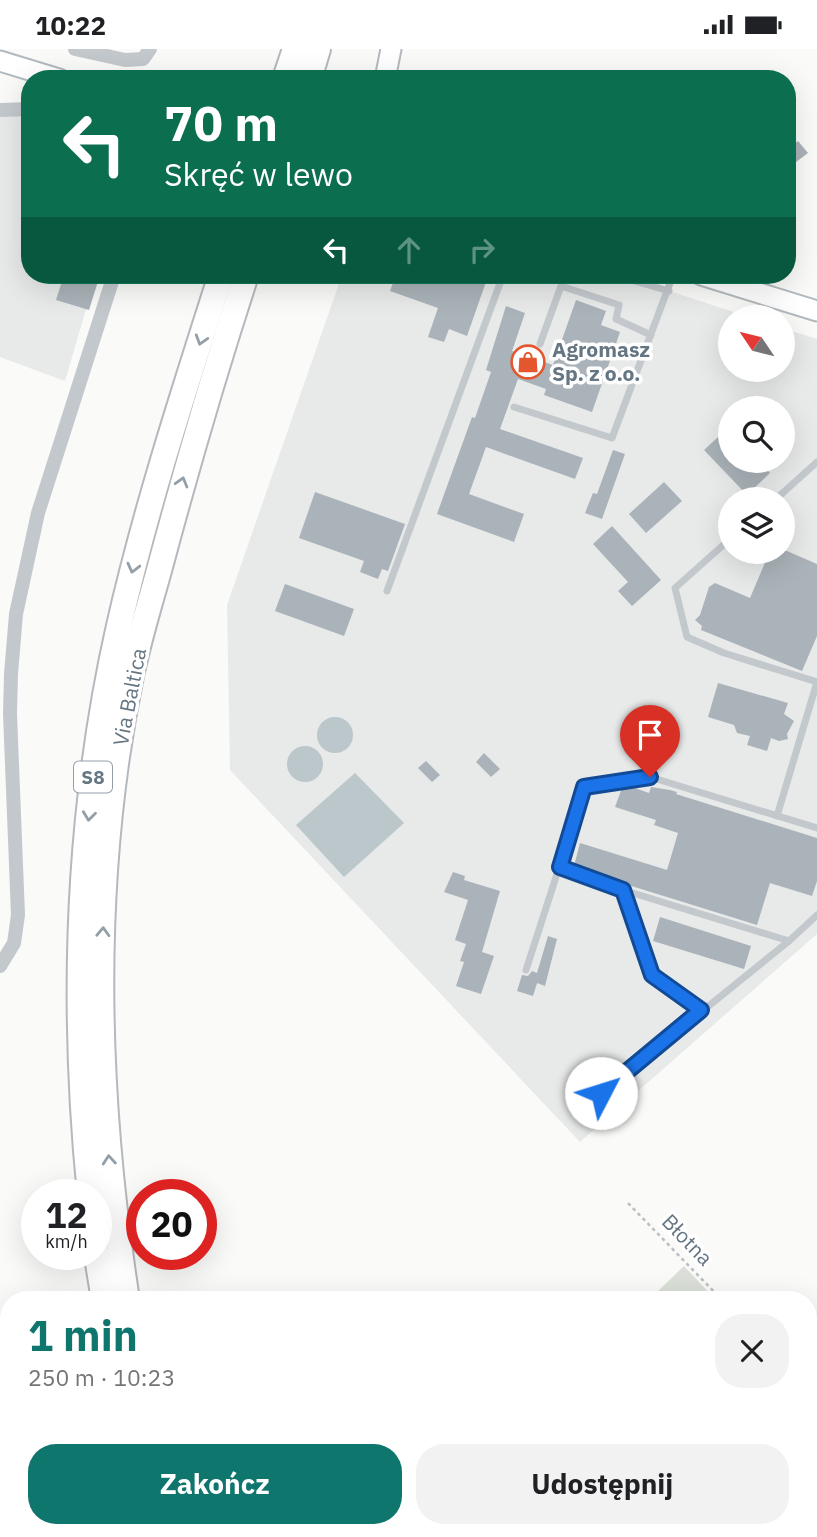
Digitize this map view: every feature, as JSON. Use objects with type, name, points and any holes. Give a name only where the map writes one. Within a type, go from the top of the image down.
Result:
[{"type":"highway","points":[[288,70],[295,49]]},
{"type":"highway","points":[[312,70],[318,49]]},
{"type":"highway","name":"Via Baltica","points":[[89,1179],[80,1069],[79,961],[88,827],[97,747],[119,627],[150,502],[218,284]]},
{"type":"highway","name":"Via Baltica","points":[[126,1291],[111,1178],[102,1045],[103,929],[112,805],[130,685],[146,619],[188,461],[243,284]]},
{"type":"highway","points":[[99,1270],[103,1291]]},
{"type":"main road","points":[[387,70],[391,49]]},
{"type":"main road","points":[[0,61],[30,70]]},
{"type":"main road","points":[[731,284],[817,311]]},
{"type":"street","points":[[75,49],[125,59],[143,59],[150,49]]},
{"type":"street","points":[[0,110],[21,109]]},
{"type":"street","points":[[0,966],[14,943],[18,915],[10,714],[13,646],[21,586],[38,513],[111,284]]},
{"type":"lane","points":[[387,591],[500,284]]},
{"type":"lane","points":[[645,284],[669,291]]},
{"type":"lane","points":[[514,407],[612,438],[671,284]]},
{"type":"lane","points":[[540,344],[561,286],[620,305],[616,319],[651,335]]},
{"type":"lane","points":[[789,487],[817,462]]},
{"type":"lane","points":[[718,549],[675,587],[687,637],[724,653],[817,682],[777,815]]},
{"type":"lane","points":[[526,969],[584,787],[650,777],[817,828]]},
{"type":"lane","points":[[560,867],[623,890],[789,941]]},
{"type":"lane","points":[[623,890],[652,975],[701,1010]]},
{"type":"lane","points":[[601,1093],[789,941],[817,915]]},
{"type":"path","name":"Błotna","points":[[628,1203],[713,1291]]},
{"type":"shaded area","points":[[0,106],[21,113],[21,284],[93,284],[65,381],[0,357]]},
{"type":"shaded area","points":[[339,284],[648,284],[718,307],[718,382],[795,382],[795,332],[817,339],[817,934],[580,1142],[230,770],[227,605]]},
{"type":"shaded area","points":[[335,717],[348,722],[353,735],[348,748],[335,753],[322,748],[317,735],[322,722]]},
{"type":"shaded area","points":[[305,746],[318,751],[323,764],[318,777],[305,782],[292,777],[287,764],[292,751]]},
{"type":"shaded area","points":[[355,773],[404,823],[344,877],[296,825]]},
{"type":"shaded area","points":[[684,1266],[708,1291],[658,1291]]},
{"type":"building","points":[[798,141],[808,153],[796,162]]},
{"type":"building","points":[[61,284],[97,284],[89,310],[56,300]]},
{"type":"building","points":[[393,284],[485,284],[467,336],[449,329],[444,342],[428,337],[438,308],[390,291]]},
{"type":"building","points":[[576,300],[606,311],[601,325],[620,332],[592,412],[544,395],[546,389],[518,379],[500,429],[583,458],[575,479],[486,447],[469,494],[524,514],[514,542],[437,514],[491,372],[486,370],[506,306],[525,313],[512,351],[553,365]]},
{"type":"building","points":[[718,437],[718,465],[704,450]]},
{"type":"building","points":[[613,450],[625,454],[602,519],[585,513],[593,493],[597,494]]},
{"type":"building","points":[[726,473],[770,473],[755,487],[739,487]]},
{"type":"building","points":[[664,482],[682,501],[646,533],[629,514]]},
{"type":"building","points":[[315,492],[405,524],[388,571],[382,569],[378,579],[360,572],[364,561],[299,538]]},
{"type":"building","points":[[612,526],[661,580],[632,606],[618,591],[628,582],[593,544]]},
{"type":"building","points":[[795,554],[817,564],[817,636],[802,671],[701,630],[702,626],[695,620],[700,615],[709,587],[715,583],[750,598],[764,564],[795,564]]},
{"type":"building","points":[[285,584],[354,609],[344,636],[275,611]]},
{"type":"building","points":[[718,683],[788,703],[784,714],[794,721],[787,734],[788,739],[779,741],[771,738],[767,751],[747,745],[750,736],[737,733],[734,725],[708,717]]},
{"type":"building","points":[[484,753],[500,769],[491,777],[476,762]]},
{"type":"building","points":[[426,761],[440,775],[432,782],[418,768]]},
{"type":"building","points":[[629,786],[649,793],[651,787],[670,790],[817,838],[817,881],[812,896],[770,883],[757,925],[574,866],[580,843],[667,870],[678,833],[654,825],[656,820],[615,807],[622,788]]},
{"type":"building","points":[[453,872],[465,876],[464,880],[500,891],[482,952],[494,956],[481,994],[456,986],[464,962],[460,961],[466,944],[455,940],[468,900],[444,892]]},
{"type":"building","points":[[660,917],[751,946],[744,969],[653,941]]},
{"type":"building","points":[[548,936],[557,939],[545,986],[537,983],[533,996],[517,991],[522,975],[528,976],[532,971],[537,973]]},
{"type":"place","name":"Agromasz Sp. z o.o.","points":[[528,362]]},
{"type":"route","points":[[601,1093],[701,1010],[652,975],[623,890],[560,867],[584,787],[650,777]]}]
